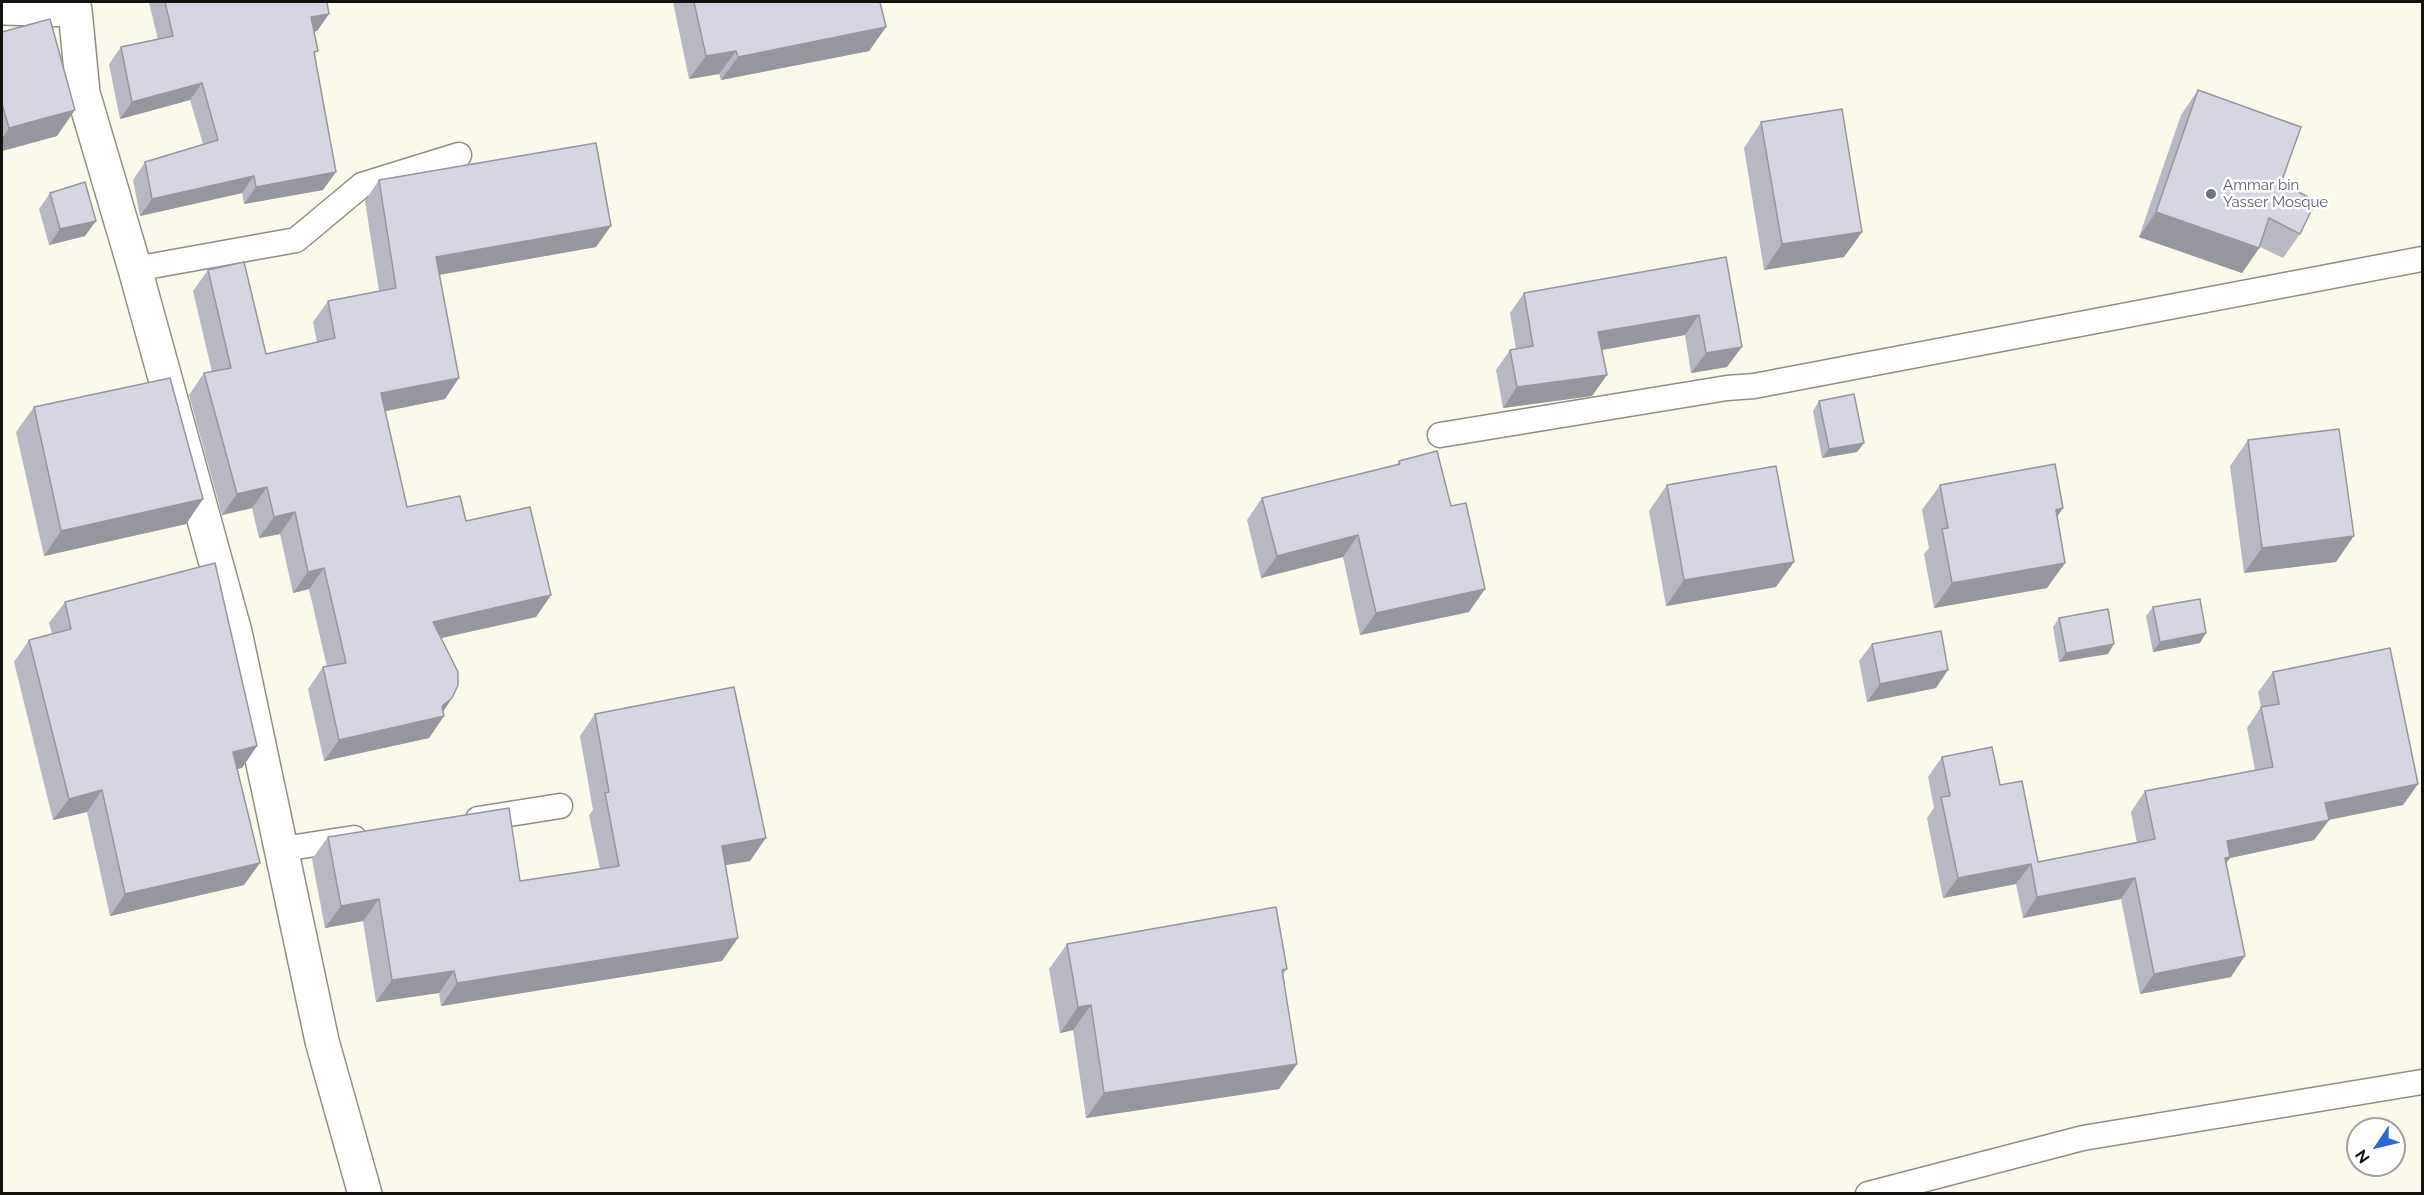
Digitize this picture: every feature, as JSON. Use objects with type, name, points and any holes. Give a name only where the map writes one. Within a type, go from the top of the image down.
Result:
[{"type":"street","points":[[2,8],[75,10],[84,93],[235,632],[322,1041],[365,1194]]},
{"type":"lane","points":[[135,269],[296,240],[362,185],[459,155]]},
{"type":"lane","points":[[1440,435],[1727,388],[1754,386],[2422,258]]},
{"type":"lane","points":[[456,822],[560,806]]},
{"type":"lane","points":[[282,849],[375,835]]},
{"type":"lane","points":[[1868,1194],[2083,1138],[2422,1082]]},
{"type":"building","points":[[165,2],[327,2],[329,14],[311,17],[318,51],[314,52],[336,172],[256,187],[254,176],[152,199],[145,162],[218,140],[202,83],[132,102],[121,47],[173,36]]},
{"type":"building","points":[[694,2],[880,2],[886,27],[738,57],[736,51],[706,56]]},
{"type":"building","points":[[50,19],[75,110],[9,128],[2,104],[2,32]]},
{"type":"building","name":"Ammar bin Yasser Mosque","points":[[2198,90],[2301,127],[2281,183],[2316,201],[2300,234],[2269,218],[2259,248],[2156,212]]},
{"type":"building","points":[[1842,109],[1862,232],[1782,244],[1761,122]]},
{"type":"building","points":[[596,143],[611,226],[436,257],[459,378],[381,393],[407,507],[460,496],[466,521],[530,507],[551,595],[433,622],[458,672],[458,685],[452,698],[442,706],[444,716],[339,740],[323,667],[346,663],[324,568],[308,572],[295,512],[274,517],[267,487],[237,494],[204,373],[231,368],[208,270],[244,262],[266,354],[335,338],[328,301],[396,288],[379,180]]},
{"type":"building","points":[[85,182],[96,221],[60,229],[50,193]]},
{"type":"building","points":[[1726,257],[1742,347],[1706,353],[1699,315],[1598,332],[1607,375],[1517,387],[1510,350],[1533,346],[1524,293]]},
{"type":"building","points":[[170,378],[203,499],[61,531],[34,407]]},
{"type":"building","points":[[1854,394],[1864,443],[1829,449],[1819,401]]},
{"type":"building","points":[[2339,429],[2354,536],[2262,548],[2248,440]]},
{"type":"building","points":[[1437,451],[1451,506],[1466,503],[1485,589],[1376,613],[1358,535],[1277,556],[1262,498],[1400,464],[1399,461]]},
{"type":"building","points":[[2055,464],[2063,508],[2056,510],[2065,563],[1952,583],[1942,529],[1948,528],[1940,485]]},
{"type":"building","points":[[1776,466],[1794,562],[1684,580],[1667,485]]},
{"type":"building","points":[[215,563],[257,746],[233,752],[260,863],[125,894],[102,790],[69,799],[29,640],[71,629],[65,602]]},
{"type":"building","points":[[2200,599],[2206,633],[2160,642],[2153,607]]},
{"type":"building","points":[[2108,609],[2114,644],[2066,653],[2059,618]]},
{"type":"building","points":[[1941,631],[1948,670],[1880,684],[1872,644]]},
{"type":"building","points":[[2390,648],[2418,784],[2325,803],[2329,820],[2227,841],[2230,857],[2225,858],[2245,956],[2154,974],[2135,878],[2037,897],[2031,864],[1958,878],[1941,797],[1950,796],[1942,757],[1992,747],[2000,785],[2022,781],[2038,862],[2155,839],[2145,791],[2273,767],[2261,707],[2279,704],[2273,672]]},
{"type":"building","points":[[734,687],[766,838],[722,846],[738,938],[457,983],[454,971],[392,980],[379,899],[341,906],[328,837],[509,808],[520,881],[619,866],[605,793],[609,792],[595,714]]},
{"type":"building","points":[[1276,907],[1287,969],[1282,970],[1297,1064],[1104,1093],[1091,1005],[1078,1007],[1067,944]]},
{"type":"place","name":"Ammar bin Yasser Mosque","points":[[2211,194]]}]
